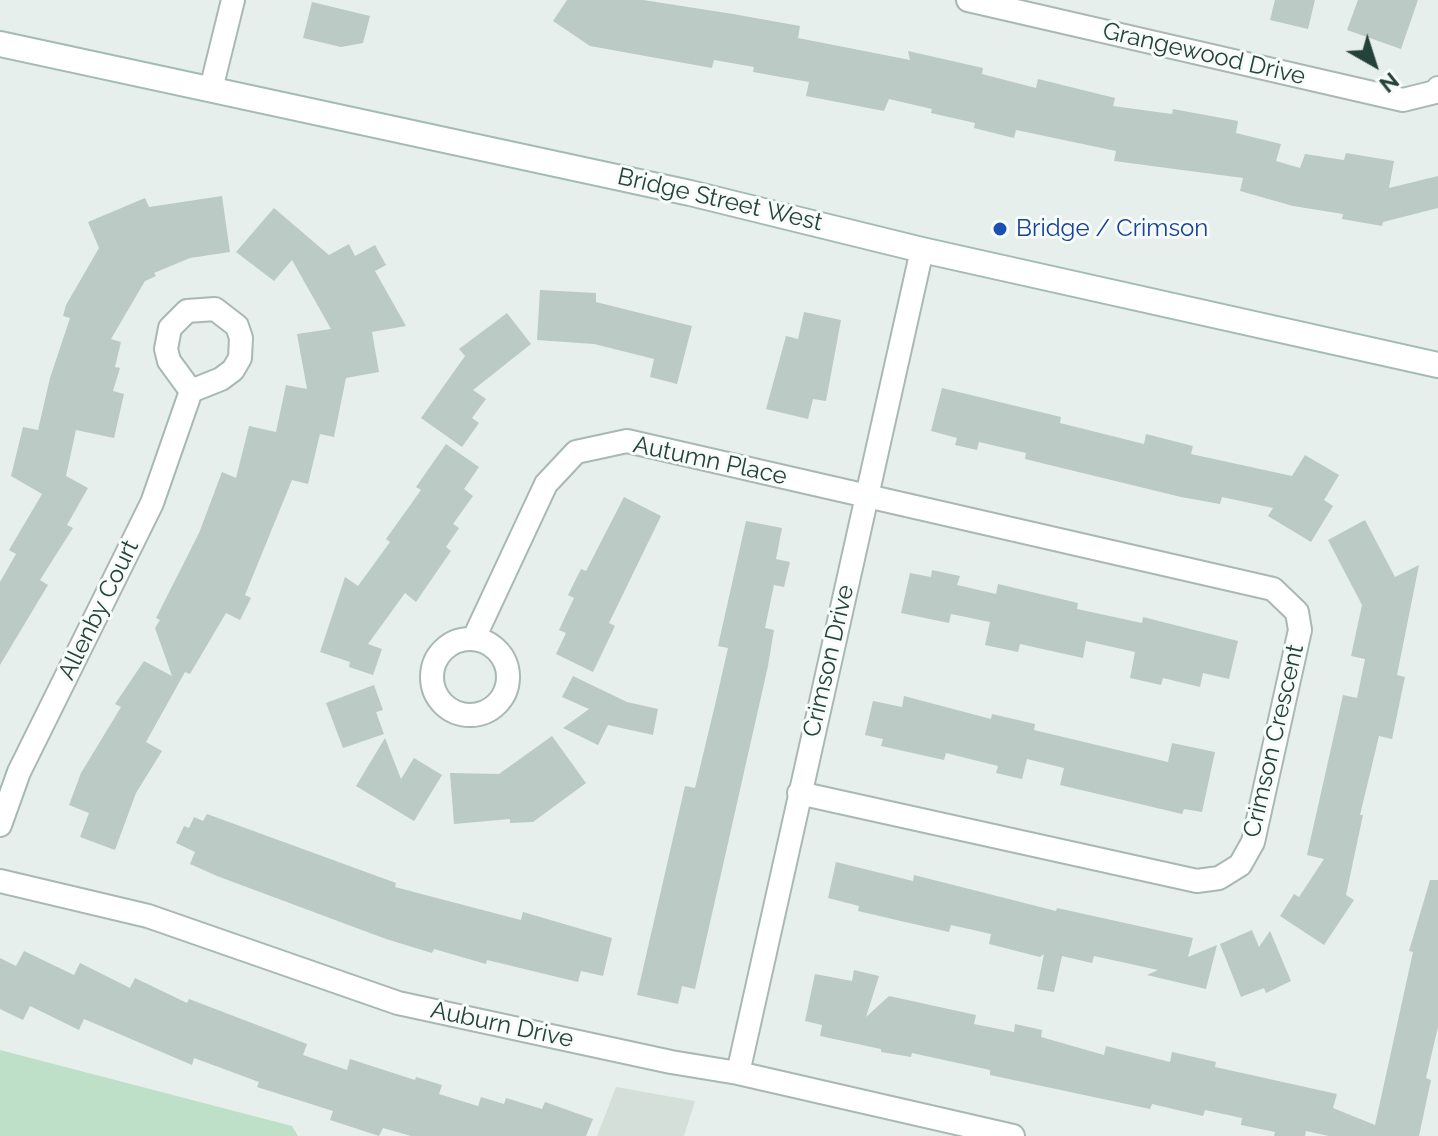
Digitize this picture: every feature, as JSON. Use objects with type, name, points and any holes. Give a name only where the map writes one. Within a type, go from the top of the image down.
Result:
[{"type":"main road","name":"Bridge Street West","points":[[0,44],[705,197],[922,250],[1438,365]]},
{"type":"street","points":[[211,89],[233,0]]},
{"type":"street","name":"Grangewood Drive","points":[[968,0],[1403,100],[1435,92],[1438,88]]},
{"type":"street","name":"Crimson Drive","points":[[738,1073],[922,250]]},
{"type":"street","name":"Allenby Court","points":[[0,825],[19,772],[152,503],[191,391]]},
{"type":"street","name":"Autumn Place","points":[[474,638],[546,484],[576,452],[627,441],[866,495]]},
{"type":"street","name":"Crimson Crescent","points":[[799,793],[1197,881],[1219,878],[1240,865],[1253,842],[1300,630],[1297,612],[1273,589],[866,495]]},
{"type":"street","name":"Auburn Drive","points":[[0,881],[148,916],[398,1003],[671,1062],[738,1073],[1013,1136]]},
{"type":"shaded area","points":[[616,1087],[695,1101],[684,1136],[597,1136]]},
{"type":"green space","points":[[0,1050],[292,1126],[298,1136],[0,1136]]},
{"type":"building","points":[[567,0],[643,0],[800,26],[798,38],[910,60],[908,51],[983,68],[982,74],[1036,88],[1038,79],[1115,98],[1113,106],[1172,114],[1173,109],[1238,121],[1236,133],[1281,144],[1276,161],[1300,168],[1305,154],[1344,160],[1346,153],[1394,161],[1389,188],[1438,176],[1438,208],[1383,222],[1382,226],[1342,219],[1343,214],[1293,206],[1240,191],[1243,178],[1114,161],[1116,151],[1016,130],[1014,138],[974,128],[975,123],[931,113],[932,109],[889,99],[884,111],[806,96],[809,82],[753,72],[754,67],[714,60],[712,68],[590,46],[553,21]]},
{"type":"building","points":[[1275,0],[1315,0],[1308,29],[1270,20]]},
{"type":"building","points":[[1358,0],[1418,0],[1401,49],[1347,30]]},
{"type":"building","points":[[312,2],[370,16],[363,43],[341,47],[303,38]]},
{"type":"building","points":[[222,196],[230,252],[190,258],[154,273],[156,276],[145,281],[111,339],[121,342],[115,367],[120,368],[113,391],[124,394],[114,438],[76,430],[66,476],[88,488],[67,525],[73,528],[40,580],[48,585],[0,665],[0,582],[16,554],[9,550],[42,494],[11,476],[23,427],[38,430],[50,378],[70,318],[63,316],[66,305],[99,248],[88,222],[145,198],[149,207]]},
{"type":"building","points":[[274,208],[329,255],[349,244],[355,256],[375,245],[386,265],[375,271],[406,326],[372,332],[379,372],[346,378],[334,437],[320,434],[308,484],[292,480],[245,595],[251,598],[240,620],[226,613],[190,674],[185,672],[146,742],[162,751],[136,793],[115,850],[80,837],[89,813],[69,805],[81,773],[121,707],[115,704],[144,661],[172,676],[155,628],[160,620],[156,618],[199,533],[222,472],[236,478],[249,426],[276,432],[286,385],[307,389],[297,334],[331,329],[292,260],[274,281],[236,252]]},
{"type":"building","points":[[540,290],[596,293],[596,302],[692,326],[677,384],[650,377],[654,359],[594,344],[537,340]]},
{"type":"building","points":[[804,312],[841,320],[826,401],[813,399],[808,419],[766,409],[786,336],[798,339]]},
{"type":"building","points":[[507,313],[531,344],[473,390],[486,399],[472,418],[479,423],[462,447],[421,418],[465,356],[459,349]]},
{"type":"building","points":[[942,388],[1061,417],[1060,423],[1144,444],[1146,434],[1193,446],[1191,454],[1292,476],[1305,455],[1339,475],[1324,500],[1333,506],[1311,542],[1268,516],[1273,508],[1222,497],[1220,504],[1181,497],[1025,459],[1026,453],[979,442],[977,450],[955,445],[957,438],[931,431]]},
{"type":"building","points":[[446,444],[479,467],[464,489],[473,496],[453,524],[459,528],[446,547],[451,551],[416,602],[405,593],[368,644],[382,649],[373,675],[349,667],[350,662],[320,652],[345,577],[358,586],[390,542],[386,539],[421,490],[416,487]]},
{"type":"building","points":[[624,497],[661,516],[609,623],[615,626],[593,672],[556,654],[566,633],[559,630],[574,598],[568,595],[581,569],[586,571]]},
{"type":"building","points":[[1365,520],[1395,577],[1419,565],[1397,675],[1405,677],[1392,739],[1379,736],[1360,815],[1363,815],[1346,895],[1354,900],[1324,945],[1280,916],[1294,894],[1299,897],[1324,859],[1307,855],[1343,695],[1357,698],[1365,659],[1351,656],[1362,605],[1328,540]]},
{"type":"building","points":[[746,521],[782,528],[776,559],[790,562],[784,587],[774,585],[765,628],[774,630],[768,666],[695,989],[682,986],[678,1004],[637,995],[685,786],[695,788],[715,705],[728,648],[718,646]]},
{"type":"building","points":[[932,570],[960,576],[957,585],[996,594],[998,584],[1078,603],[1077,609],[1142,623],[1143,617],[1238,641],[1229,679],[1203,673],[1200,687],[1163,678],[1161,685],[1130,678],[1135,652],[1086,641],[1083,658],[1020,644],[1018,652],[985,645],[990,622],[951,614],[949,623],[901,613],[910,573],[931,577]]},
{"type":"building","points":[[573,676],[627,702],[658,709],[653,735],[608,725],[598,745],[563,728],[589,709],[562,697]]},
{"type":"building","points":[[374,685],[383,710],[376,712],[384,734],[343,748],[326,703]]},
{"type":"building","points":[[904,696],[991,719],[992,714],[1035,724],[1034,730],[1168,762],[1172,743],[1215,752],[1202,812],[1184,809],[1182,814],[1060,785],[1064,768],[1027,759],[1022,779],[996,773],[998,766],[946,753],[944,760],[881,746],[883,739],[865,735],[873,701],[902,707]]},
{"type":"building","points":[[552,736],[586,783],[533,822],[510,823],[510,819],[454,824],[450,773],[499,774]]},
{"type":"building","points":[[385,738],[401,779],[414,758],[442,775],[414,821],[356,786]]},
{"type":"building","points":[[207,814],[396,883],[395,887],[521,920],[523,912],[612,938],[603,976],[581,971],[578,982],[487,960],[486,964],[434,949],[432,953],[217,876],[190,864],[195,852],[176,843],[184,826],[189,828],[194,817],[203,821]]},
{"type":"building","points":[[836,862],[913,881],[914,875],[1056,911],[1057,908],[1193,938],[1188,957],[1217,945],[1206,989],[1147,975],[1158,970],[1094,956],[1092,963],[1062,956],[1054,992],[1037,989],[1044,954],[1040,957],[989,944],[991,934],[951,925],[949,932],[858,911],[859,906],[828,898]]},
{"type":"building","points":[[1430,880],[1438,880],[1438,1027],[1426,1078],[1431,1080],[1419,1136],[1329,1136],[1306,1131],[1305,1136],[1274,1136],[1275,1132],[1241,1125],[1242,1118],[1205,1110],[1203,1116],[1152,1104],[1150,1109],[990,1075],[990,1070],[912,1053],[911,1057],[881,1052],[881,1049],[820,1036],[822,1025],[805,1021],[815,974],[852,981],[854,970],[879,976],[866,1017],[889,996],[976,1015],[974,1024],[1014,1032],[1015,1024],[1042,1030],[1041,1037],[1104,1055],[1106,1046],[1170,1062],[1172,1052],[1216,1062],[1215,1067],[1337,1094],[1333,1108],[1375,1125],[1413,952],[1409,951]]},
{"type":"building","points":[[1252,930],[1259,947],[1270,931],[1291,981],[1266,993],[1264,988],[1241,997],[1220,944]]},
{"type":"building","points":[[24,951],[74,975],[80,963],[130,988],[135,978],[187,1003],[189,999],[307,1044],[303,1055],[347,1070],[350,1059],[415,1080],[416,1077],[442,1085],[439,1094],[478,1106],[481,1097],[504,1104],[506,1098],[542,1109],[545,1102],[593,1119],[586,1136],[411,1136],[383,1128],[379,1136],[330,1120],[333,1111],[257,1087],[259,1082],[194,1058],[192,1065],[84,1019],[79,1030],[30,1006],[23,1020],[0,1009],[0,958],[16,966]]},
{"type":"place","name":"Bridge / Crimson","points":[[1000,229]]}]
